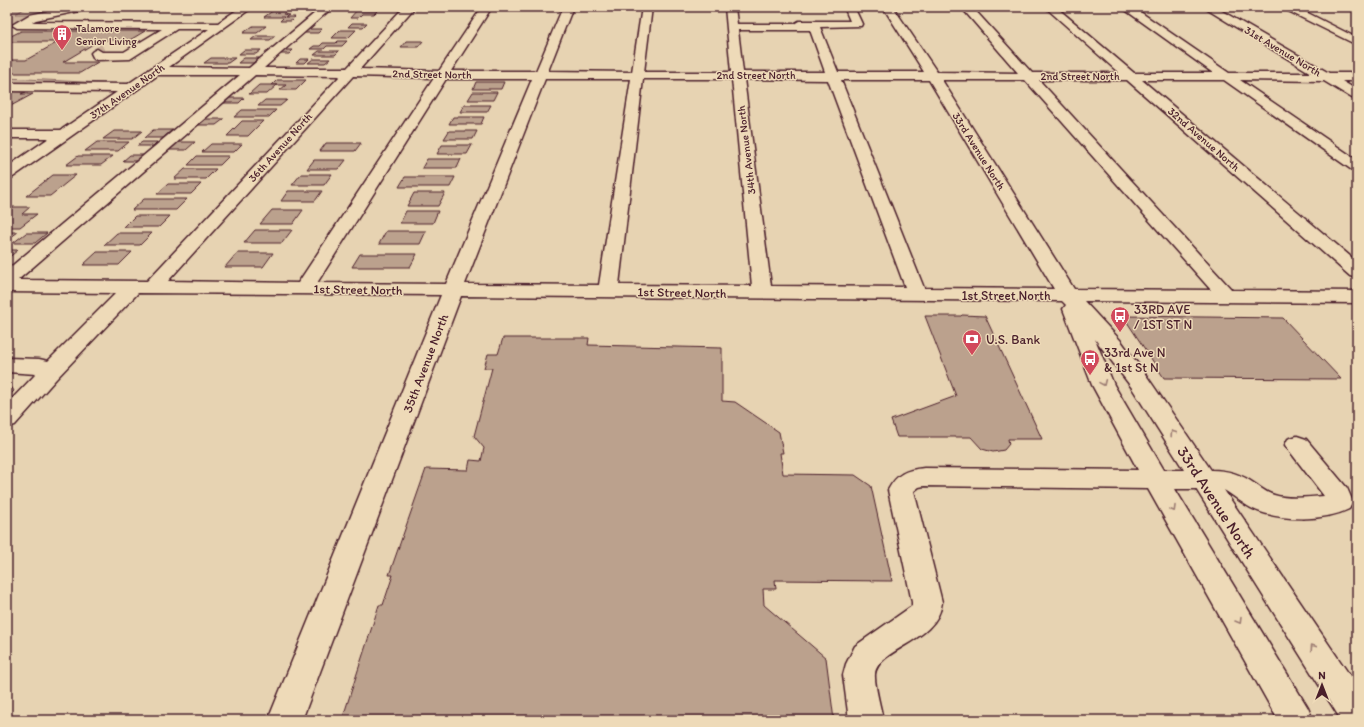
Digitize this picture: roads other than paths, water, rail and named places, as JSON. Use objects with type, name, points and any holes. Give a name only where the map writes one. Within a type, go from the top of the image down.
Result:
[{"type":"street","points":[[85,7],[33,17],[17,25],[221,26]]},
{"type":"street","name":"37th Avenue North","points":[[7,174],[248,7]]},
{"type":"street","points":[[7,280],[328,7]]},
{"type":"street","name":"36th Avenue North","points":[[7,419],[48,374],[142,287],[410,7]]},
{"type":"street","points":[[303,288],[487,7]]},
{"type":"street","name":"35th Avenue North","points":[[285,720],[453,290],[568,7]]},
{"type":"street","points":[[608,291],[647,7]]},
{"type":"street","name":"34th Avenue North","points":[[730,7],[762,293]]},
{"type":"street","points":[[732,25],[857,24],[849,7]]},
{"type":"street","name":"33rd Avenue North","points":[[888,7],[933,76],[1068,295],[1124,360],[1357,716]]},
{"type":"street","points":[[966,7],[1227,296]]},
{"type":"street","name":"32nd Avenue North","points":[[1050,7],[1132,76],[1357,272]]},
{"type":"street","points":[[1126,7],[1357,167]]},
{"type":"street","name":"31st Avenue North","points":[[1208,7],[1357,95]]},
{"type":"street","points":[[1288,7],[1357,42]]},
{"type":"street","points":[[732,25],[814,27],[916,294]]},
{"type":"street","points":[[100,51],[122,46],[143,46],[174,26]]},
{"type":"street","name":"2nd Street North","points":[[156,71],[349,72],[443,75],[1357,77]]},
{"type":"street","points":[[7,87],[131,88]]},
{"type":"street","points":[[7,134],[65,134]]},
{"type":"street","name":"1st Street North","points":[[7,286],[1357,297]]},
{"type":"street","name":"33rd Avenue North","points":[[1068,295],[1103,385],[1156,480],[1296,720]]},
{"type":"street","points":[[7,365],[39,366],[48,370],[48,374]]},
{"type":"street","points":[[866,720],[859,675],[866,656],[878,646],[920,618],[926,610],[927,602],[901,496],[901,490],[906,482],[915,477],[1225,480],[1238,485],[1258,499],[1274,506],[1291,508],[1333,506],[1340,502],[1338,495],[1297,445]]},
{"type":"tunnel","points":[[97,53],[104,49]]},
{"type":"place","name":"Talamore Senior Living","points":[[62,51]]},
{"type":"place","name":"33RD AVE / 1ST ST N","points":[[1120,333]]},
{"type":"place","name":"U.S. Bank","points":[[972,356]]},
{"type":"place","name":"33rd Ave N & 1st St N","points":[[1090,376]]}]
